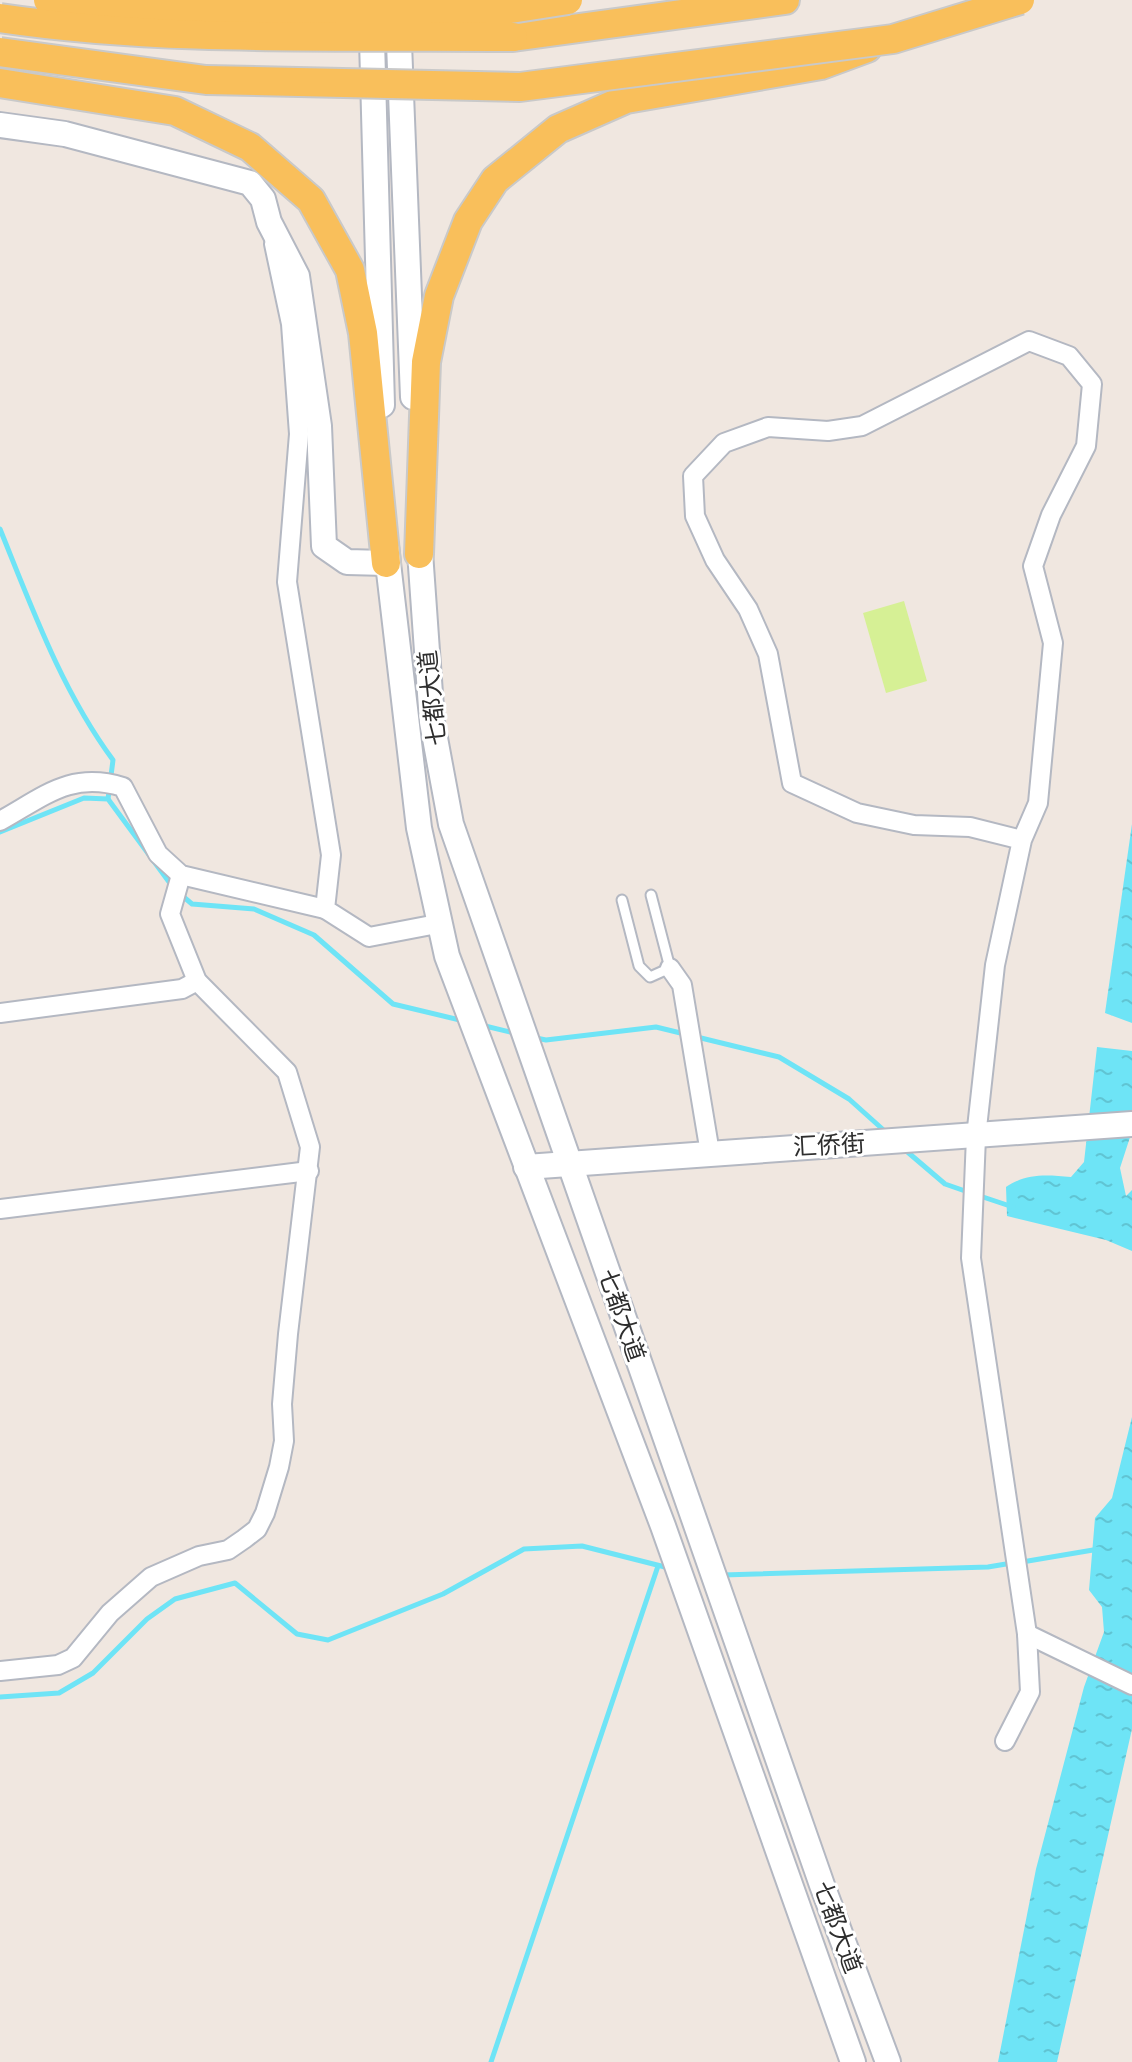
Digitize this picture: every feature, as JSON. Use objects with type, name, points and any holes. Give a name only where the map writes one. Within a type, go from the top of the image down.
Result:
[{"type":"main road","points":[[48,0],[261,14],[503,10],[568,0]]},
{"type":"main road","name":"七都大道","points":[[365,0],[372,40],[386,563],[419,828],[437,924],[663,1526],[853,2062]]},
{"type":"main road","name":"七都大道","points":[[398,0],[419,554],[432,722],[451,824],[503,980],[888,2062]]},
{"type":"main road","points":[[0,18],[69,28],[160,33],[513,37],[785,0]]},
{"type":"main road","points":[[419,554],[426,362],[439,296],[468,221],[495,180],[558,129],[626,99],[821,65],[1020,0]]},
{"type":"main road","points":[[0,52],[206,80],[520,87],[893,39]]},
{"type":"main road","points":[[0,83],[175,111],[250,147],[311,200],[350,270],[363,333],[386,563],[347,562],[324,546],[319,426],[297,276],[269,222],[263,199],[250,183],[65,134],[0,125]]},
{"type":"main road","name":"汇侨街","points":[[526,1167],[1132,1124]]},
{"type":"street","points":[[269,222],[291,324],[299,434],[287,582],[331,855],[325,909]]},
{"type":"street","points":[[1005,1741],[1030,1692],[1027,1634],[971,1258],[976,1137],[995,965],[1022,840],[1038,803],[1053,643],[1033,566],[1051,515],[1086,446],[1092,384],[1069,356],[1029,341],[862,426],[828,431],[768,427],[724,443],[693,476],[695,516],[715,560],[748,609],[768,654],[792,783],[857,813],[914,825],[970,827],[1022,840]]},
{"type":"street","points":[[0,821],[67,785],[96,778],[123,787],[158,854],[180,879],[325,909],[369,937],[437,924]]},
{"type":"street","points":[[0,1671],[58,1665],[73,1658],[110,1613],[151,1577],[199,1556],[228,1550],[257,1529],[265,1513],[284,1441],[282,1404],[309,1171],[307,1135],[287,1072],[197,981],[178,937],[171,906],[180,879]]},
{"type":"street","points":[[670,968],[682,985],[710,1153]]},
{"type":"street","points":[[0,1013],[182,989],[197,981]]},
{"type":"street","points":[[0,1209],[309,1171]]},
{"type":"street","points":[[1027,1634],[1132,1685]]},
{"type":"lane","points":[[622,900],[639,966],[650,977],[670,968],[651,895]]},
{"type":"green space","points":[[904,601],[927,681],[886,693],[863,613]]},
{"type":"water","points":[[1132,824],[1132,1023],[1105,1013]]},
{"type":"water","points":[[1097,1047],[1132,1051],[1132,1131],[1120,1168],[1126,1196],[1132,1190],[1132,1251],[1106,1240],[1007,1216],[1006,1187],[1029,1177],[1071,1177],[1084,1162]]},
{"type":"water","points":[[1132,1417],[1132,1729],[1057,2062],[998,2062],[1036,1869],[1084,1687],[1104,1632],[1102,1607],[1089,1590],[1095,1518],[1112,1498]]},
{"type":"waterway","points":[[0,529],[63,677],[113,760],[108,799]]},
{"type":"waterway","points":[[0,832],[84,798],[108,799],[172,886]]},
{"type":"waterway","points":[[179,893],[192,904],[254,909],[314,935],[393,1004],[464,1021]]},
{"type":"waterway","points":[[481,1025],[514,1033]]},
{"type":"waterway","points":[[536,1038],[546,1040],[656,1027],[779,1057],[849,1099],[888,1134]]},
{"type":"waterway","points":[[904,1149],[945,1184],[968,1192]]},
{"type":"waterway","points":[[977,1195],[1013,1207]]},
{"type":"waterway","points":[[0,1697],[59,1693],[93,1673],[147,1619],[175,1599],[235,1583],[297,1634],[328,1640],[443,1594],[524,1549],[582,1546],[669,1568]]},
{"type":"waterway","points":[[1022,1562],[1099,1549]]},
{"type":"waterway","points":[[723,1575],[988,1567],[1012,1563]]},
{"type":"waterway","points":[[491,2062],[658,1566]]}]
